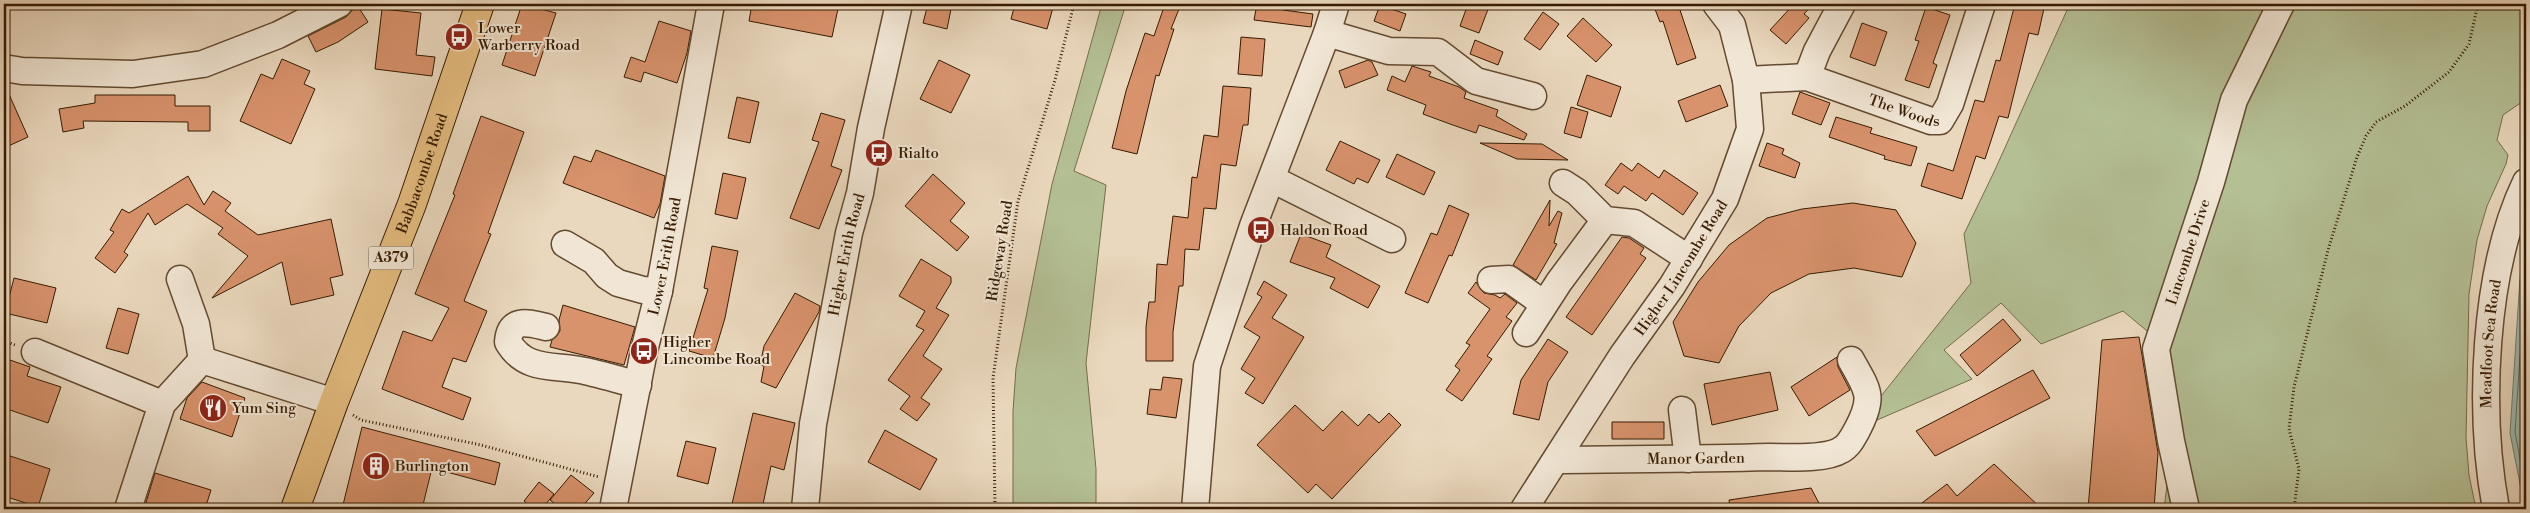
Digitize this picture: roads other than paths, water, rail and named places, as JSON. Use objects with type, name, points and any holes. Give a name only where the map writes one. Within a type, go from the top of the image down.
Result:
[{"type":"main road","name":"Babbacombe Road","points":[[295,509],[334,402],[412,204],[480,4]]},
{"type":"street","points":[[4,68],[22,71],[133,74],[203,64],[278,35],[339,4]]},
{"type":"street","name":"Lower Erith Road","points":[[613,509],[659,290],[711,4]]},
{"type":"street","name":"Higher Erith Road","points":[[805,509],[813,424],[849,233],[860,193],[871,128],[899,4]]},
{"type":"street","points":[[1195,509],[1207,366],[1234,279],[1327,33],[1336,4]]},
{"type":"street","name":"Higher Lincombe Road","points":[[1524,509],[1622,356],[1689,259],[1725,199],[1750,129],[1746,80],[1732,25],[1716,4]]},
{"type":"street","points":[[1807,77],[1817,51],[1842,4]]},
{"type":"street","name":"The Woods","points":[[1746,80],[1807,77],[1922,117],[1940,121],[1950,104],[1982,4]]},
{"type":"street","name":"Lincombe Drive","points":[[2186,509],[2171,441],[2156,349],[2211,182],[2234,100],[2281,4]]},
{"type":"street","points":[[1327,33],[1389,51],[1438,52],[1476,81],[1533,96]]},
{"type":"street","points":[[1272,179],[1392,239]]},
{"type":"street","name":"Meadfoot Sea Road","points":[[2496,509],[2491,482],[2486,427],[2487,378],[2495,282],[2500,252],[2526,182]]},
{"type":"street","points":[[1563,183],[1577,192],[1605,220],[1634,223],[1689,259]]},
{"type":"street","points":[[1526,333],[1544,304],[1605,220]]},
{"type":"street","points":[[565,244],[594,261],[607,276],[618,283],[643,290],[659,290]]},
{"type":"street","points":[[180,279],[196,324],[202,360]]},
{"type":"street","points":[[1491,280],[1509,279],[1544,304]]},
{"type":"street","points":[[546,327],[525,322],[518,323],[510,331],[508,342],[522,355],[544,367],[582,370],[638,385]]},
{"type":"street","points":[[35,352],[162,404]]},
{"type":"street","points":[[202,360],[334,402]]},
{"type":"street","points":[[128,509],[162,404],[202,360]]},
{"type":"street","name":"Manor Garden","points":[[1557,460],[1811,456],[1835,453],[1843,450],[1852,440],[1869,402],[1867,389],[1851,360]]},
{"type":"street","points":[[1682,410],[1688,459]]},
{"type":"water","points":[[2526,246],[2525,509],[2510,433],[2521,263]]},
{"type":"place","name":"Lower Warberry Road","points":[[459,37]]},
{"type":"place","name":"Rialto","points":[[879,153]]},
{"type":"place","name":"Haldon Road","points":[[1261,230]]},
{"type":"place","name":"Higher Lincombe Road","points":[[644,351]]},
{"type":"place","name":"Yum Sing","points":[[213,408]]},
{"type":"place","name":"Burlington","points":[[376,466]]}]
